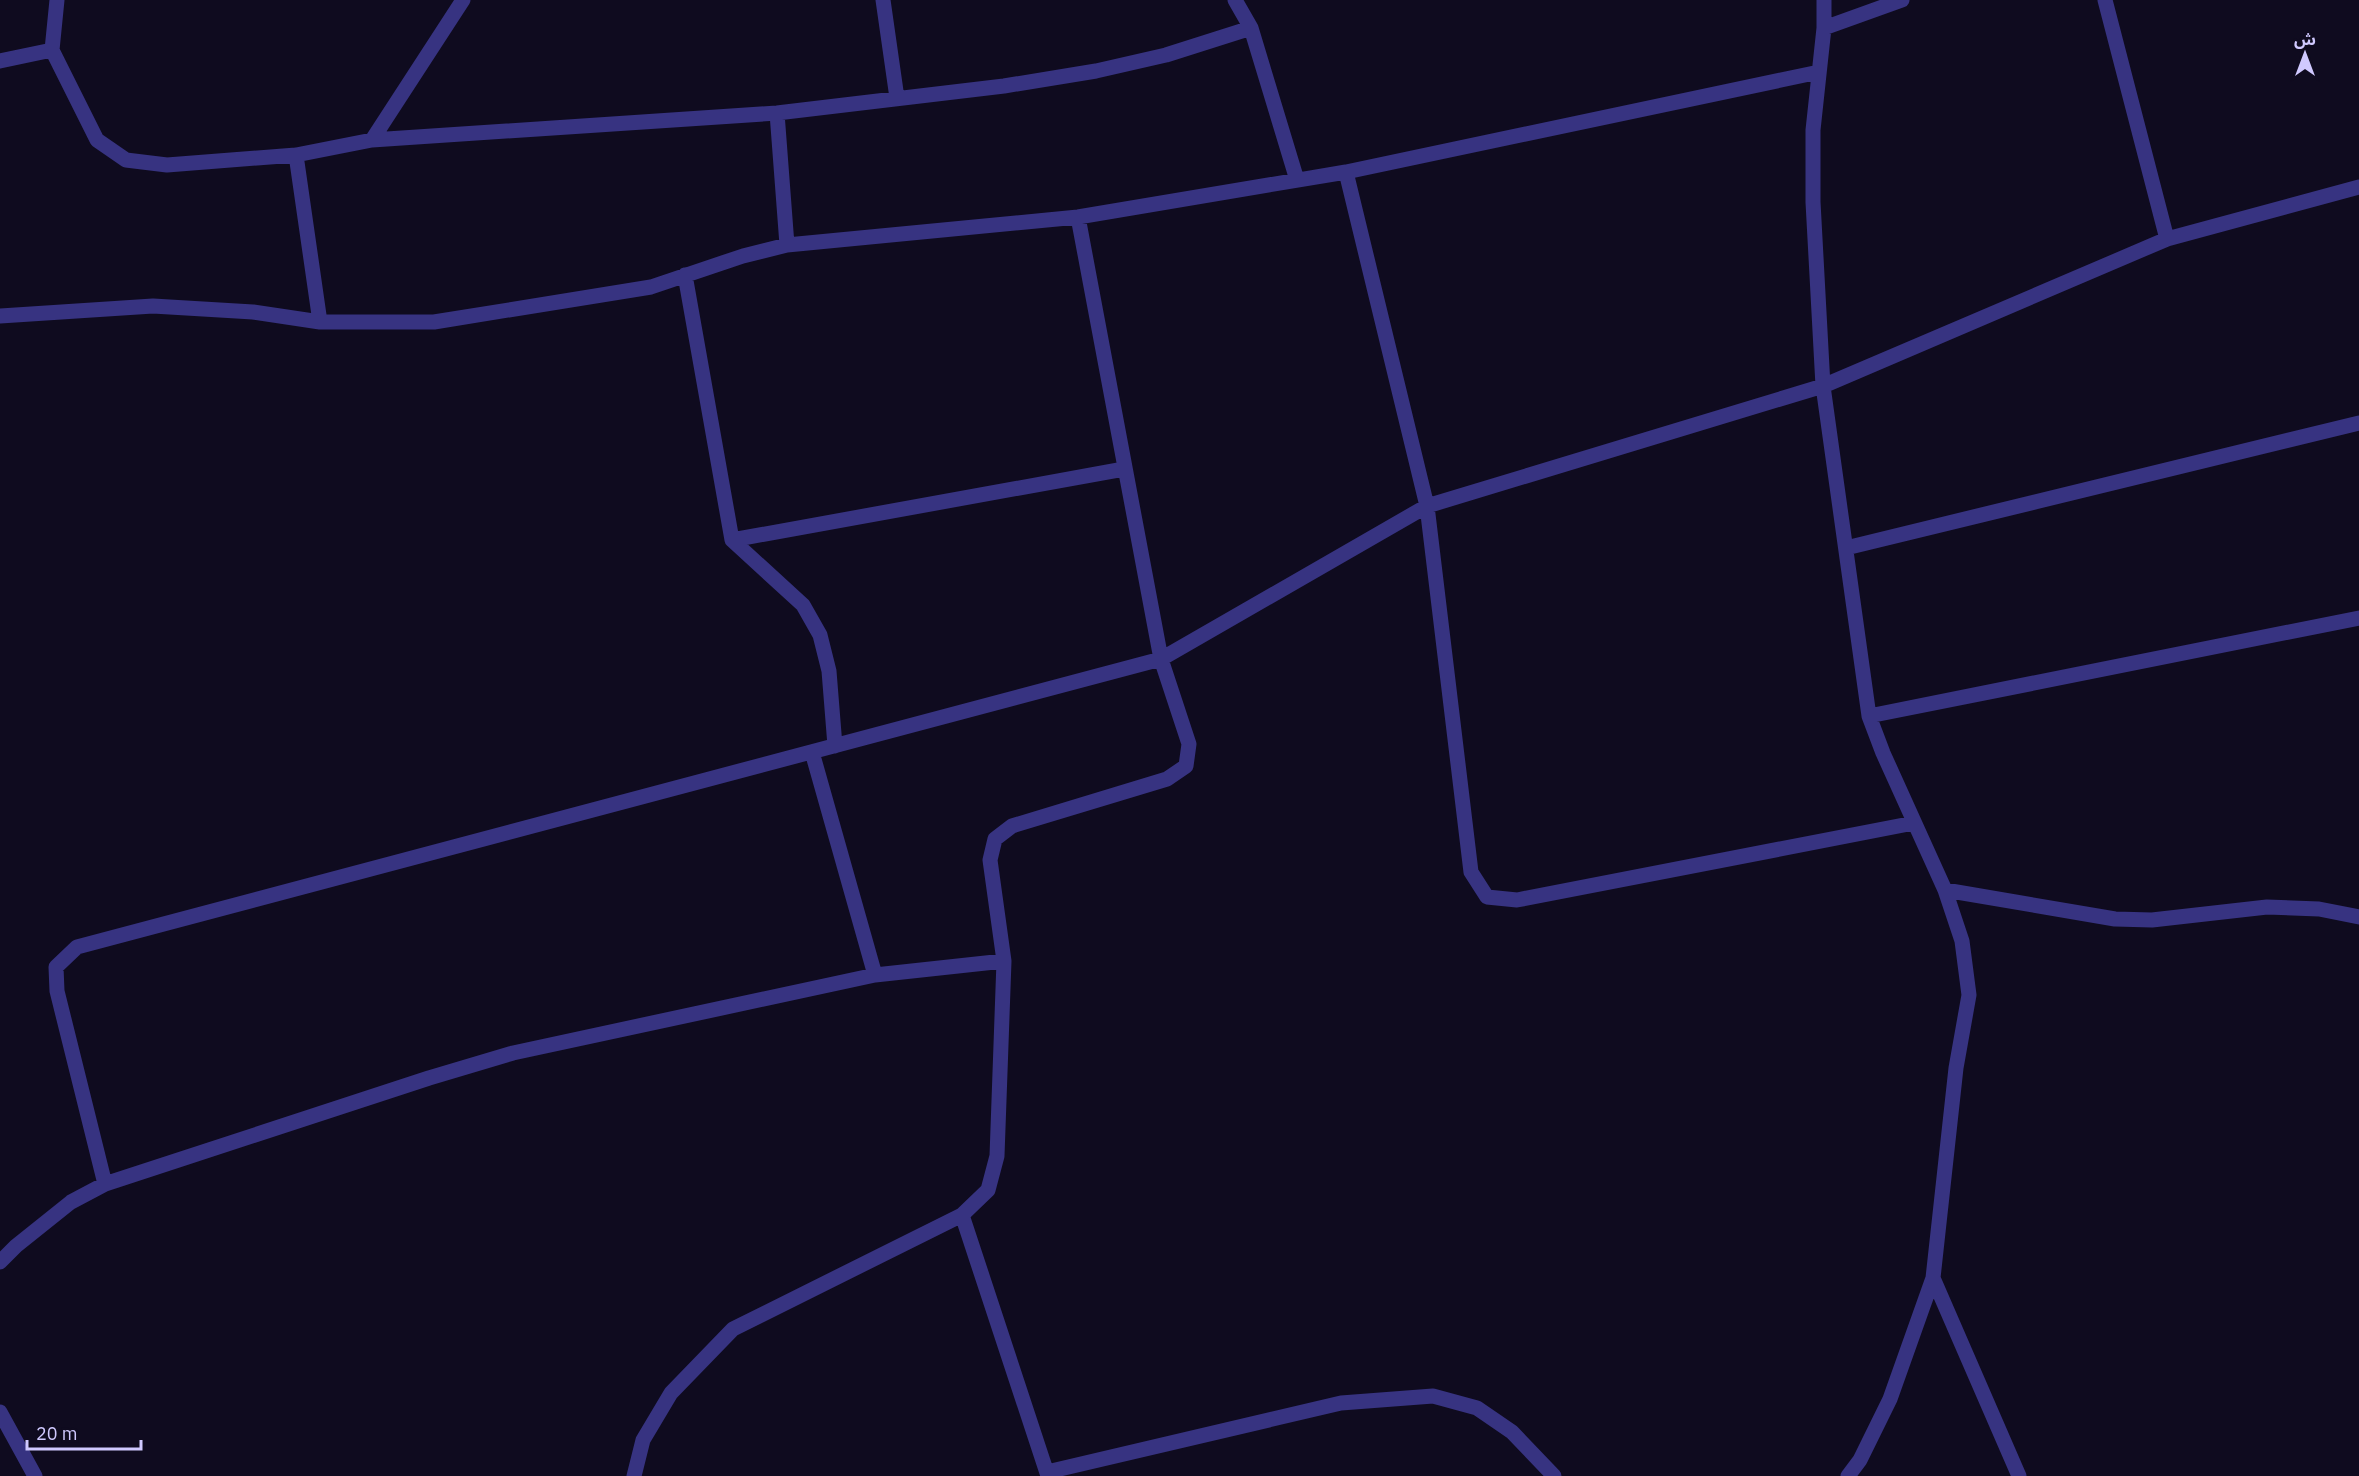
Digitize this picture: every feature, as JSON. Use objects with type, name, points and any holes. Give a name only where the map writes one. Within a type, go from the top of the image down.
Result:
[{"type":"street","points":[[57,0],[52,50],[97,140],[126,160],[167,165],[296,155],[372,140],[777,112],[1004,86],[1096,71],[1166,55],[1251,28]]},
{"type":"street","points":[[372,140],[463,0]]},
{"type":"street","points":[[883,0],[897,98]]},
{"type":"street","points":[[1235,0],[1251,28],[1297,180]]},
{"type":"street","points":[[1824,0],[1824,28],[1813,130],[1813,192],[1823,386],[1869,716],[1883,753],[1945,891],[1962,941],[1969,995],[1956,1068],[1933,1278],[1890,1399],[1860,1460],[1848,1476]]},
{"type":"street","points":[[1824,28],[1902,0]]},
{"type":"street","points":[[2105,0],[2167,239]]},
{"type":"street","points":[[0,60],[52,50]]},
{"type":"street","points":[[0,316],[153,306],[253,312],[320,322],[434,322],[651,287],[743,256],[787,245],[1078,217],[1346,172],[1819,72]]},
{"type":"street","points":[[777,112],[787,245]]},
{"type":"street","points":[[296,155],[320,322]]},
{"type":"street","points":[[1346,172],[1427,506],[1471,872],[1487,897],[1517,900],[1914,823]]},
{"type":"street","points":[[105,1184],[57,991],[56,967],[77,947],[1161,659],[1427,506],[1823,386],[2167,239],[2359,188]]},
{"type":"street","points":[[634,1476],[643,1440],[671,1393],[734,1329],[962,1215],[988,1190],[997,1156],[1004,961],[990,860],[995,839],[1012,826],[1167,779],[1186,766],[1189,744],[1161,659],[1078,217]]},
{"type":"street","points":[[685,275],[732,540],[803,605],[820,635],[829,670],[834,746]]},
{"type":"street","points":[[1846,548],[2359,423]]},
{"type":"street","points":[[732,540],[1124,470]]},
{"type":"street","points":[[1869,716],[2359,618]]},
{"type":"street","points":[[812,752],[875,975]]},
{"type":"street","points":[[1945,891],[2115,919],[2152,920],[2267,908],[2319,909],[2359,917]]},
{"type":"street","points":[[0,1263],[16,1246],[71,1202],[105,1184],[429,1078],[513,1053],[875,975],[1004,961]]},
{"type":"street","points":[[962,1215],[1047,1474],[1341,1403],[1434,1396],[1477,1408],[1512,1432],[1554,1476]]},
{"type":"street","points":[[1933,1278],[2019,1476]]},
{"type":"street","points":[[0,1413],[35,1476]]}]
